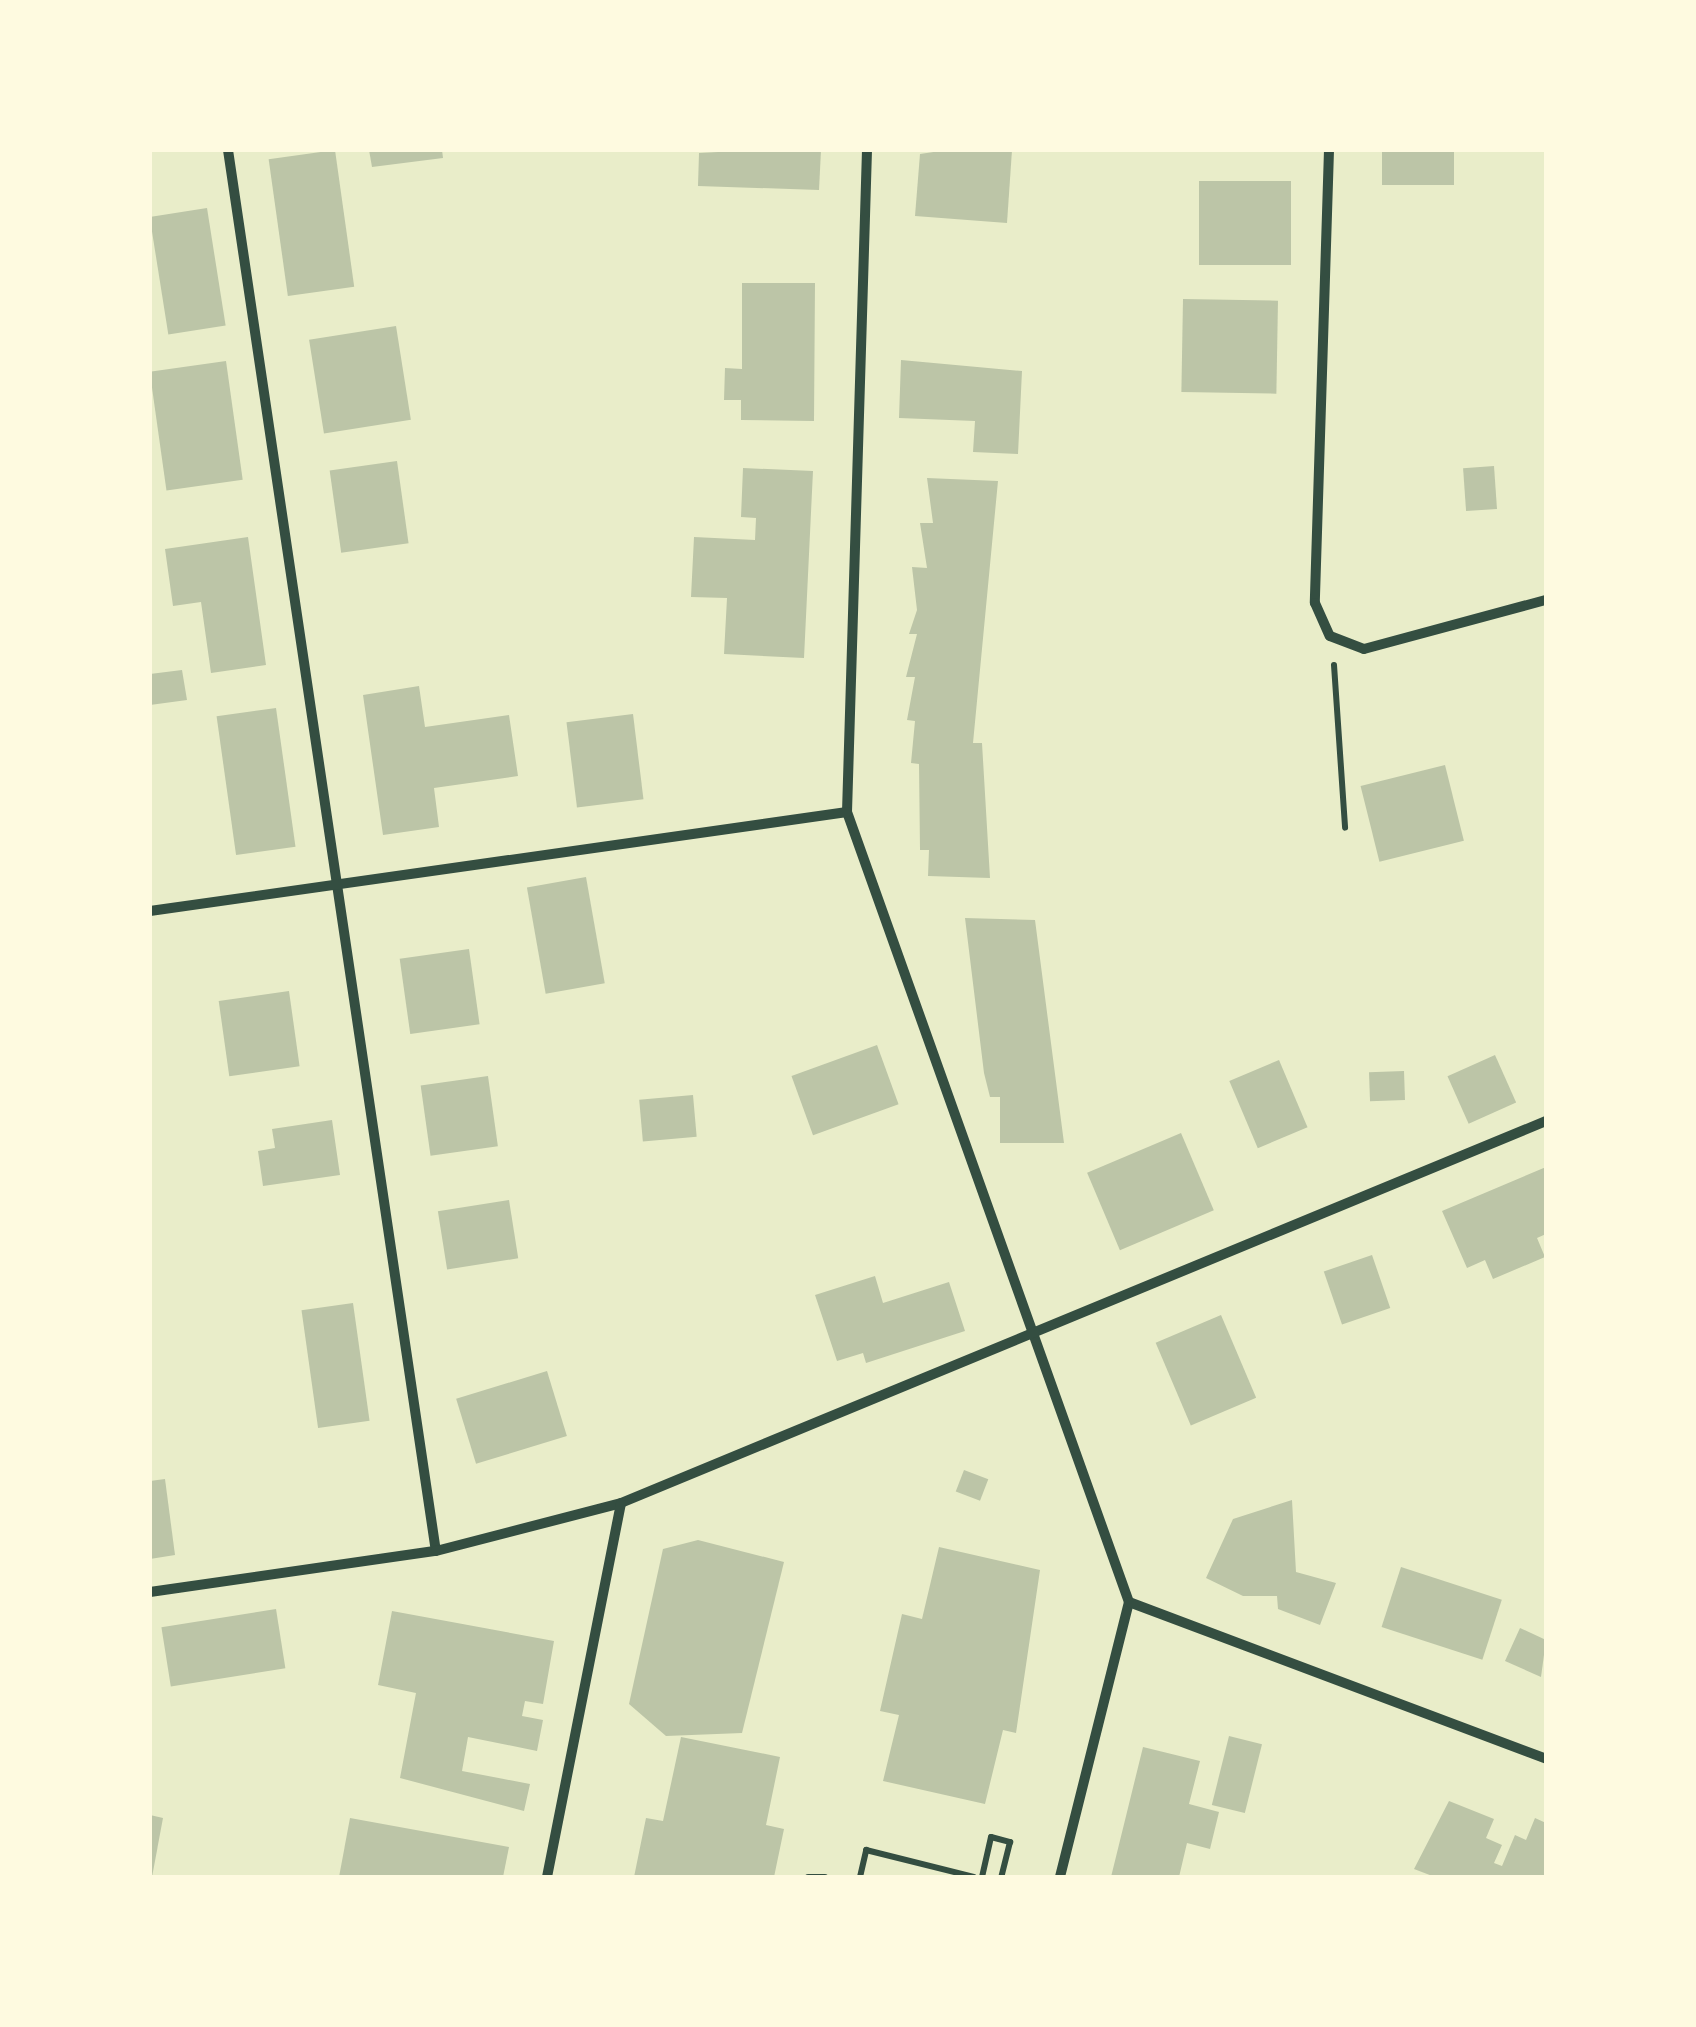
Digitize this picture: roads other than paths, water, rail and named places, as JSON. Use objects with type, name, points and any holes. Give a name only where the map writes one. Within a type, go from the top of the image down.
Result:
[{"type":"street","points":[[228,150],[436,1551]]},
{"type":"street","points":[[867,150],[847,812],[1040,1335],[1129,1602],[1060,1877]]},
{"type":"street","points":[[1329,150],[1315,603],[1330,636],[1364,649],[1546,600]]},
{"type":"street","points":[[150,911],[847,812]]},
{"type":"street","points":[[150,1592],[436,1551],[621,1503],[1040,1335],[1546,1121]]},
{"type":"street","points":[[548,1877],[621,1503]]},
{"type":"street","points":[[1129,1602],[1546,1759]]}]
